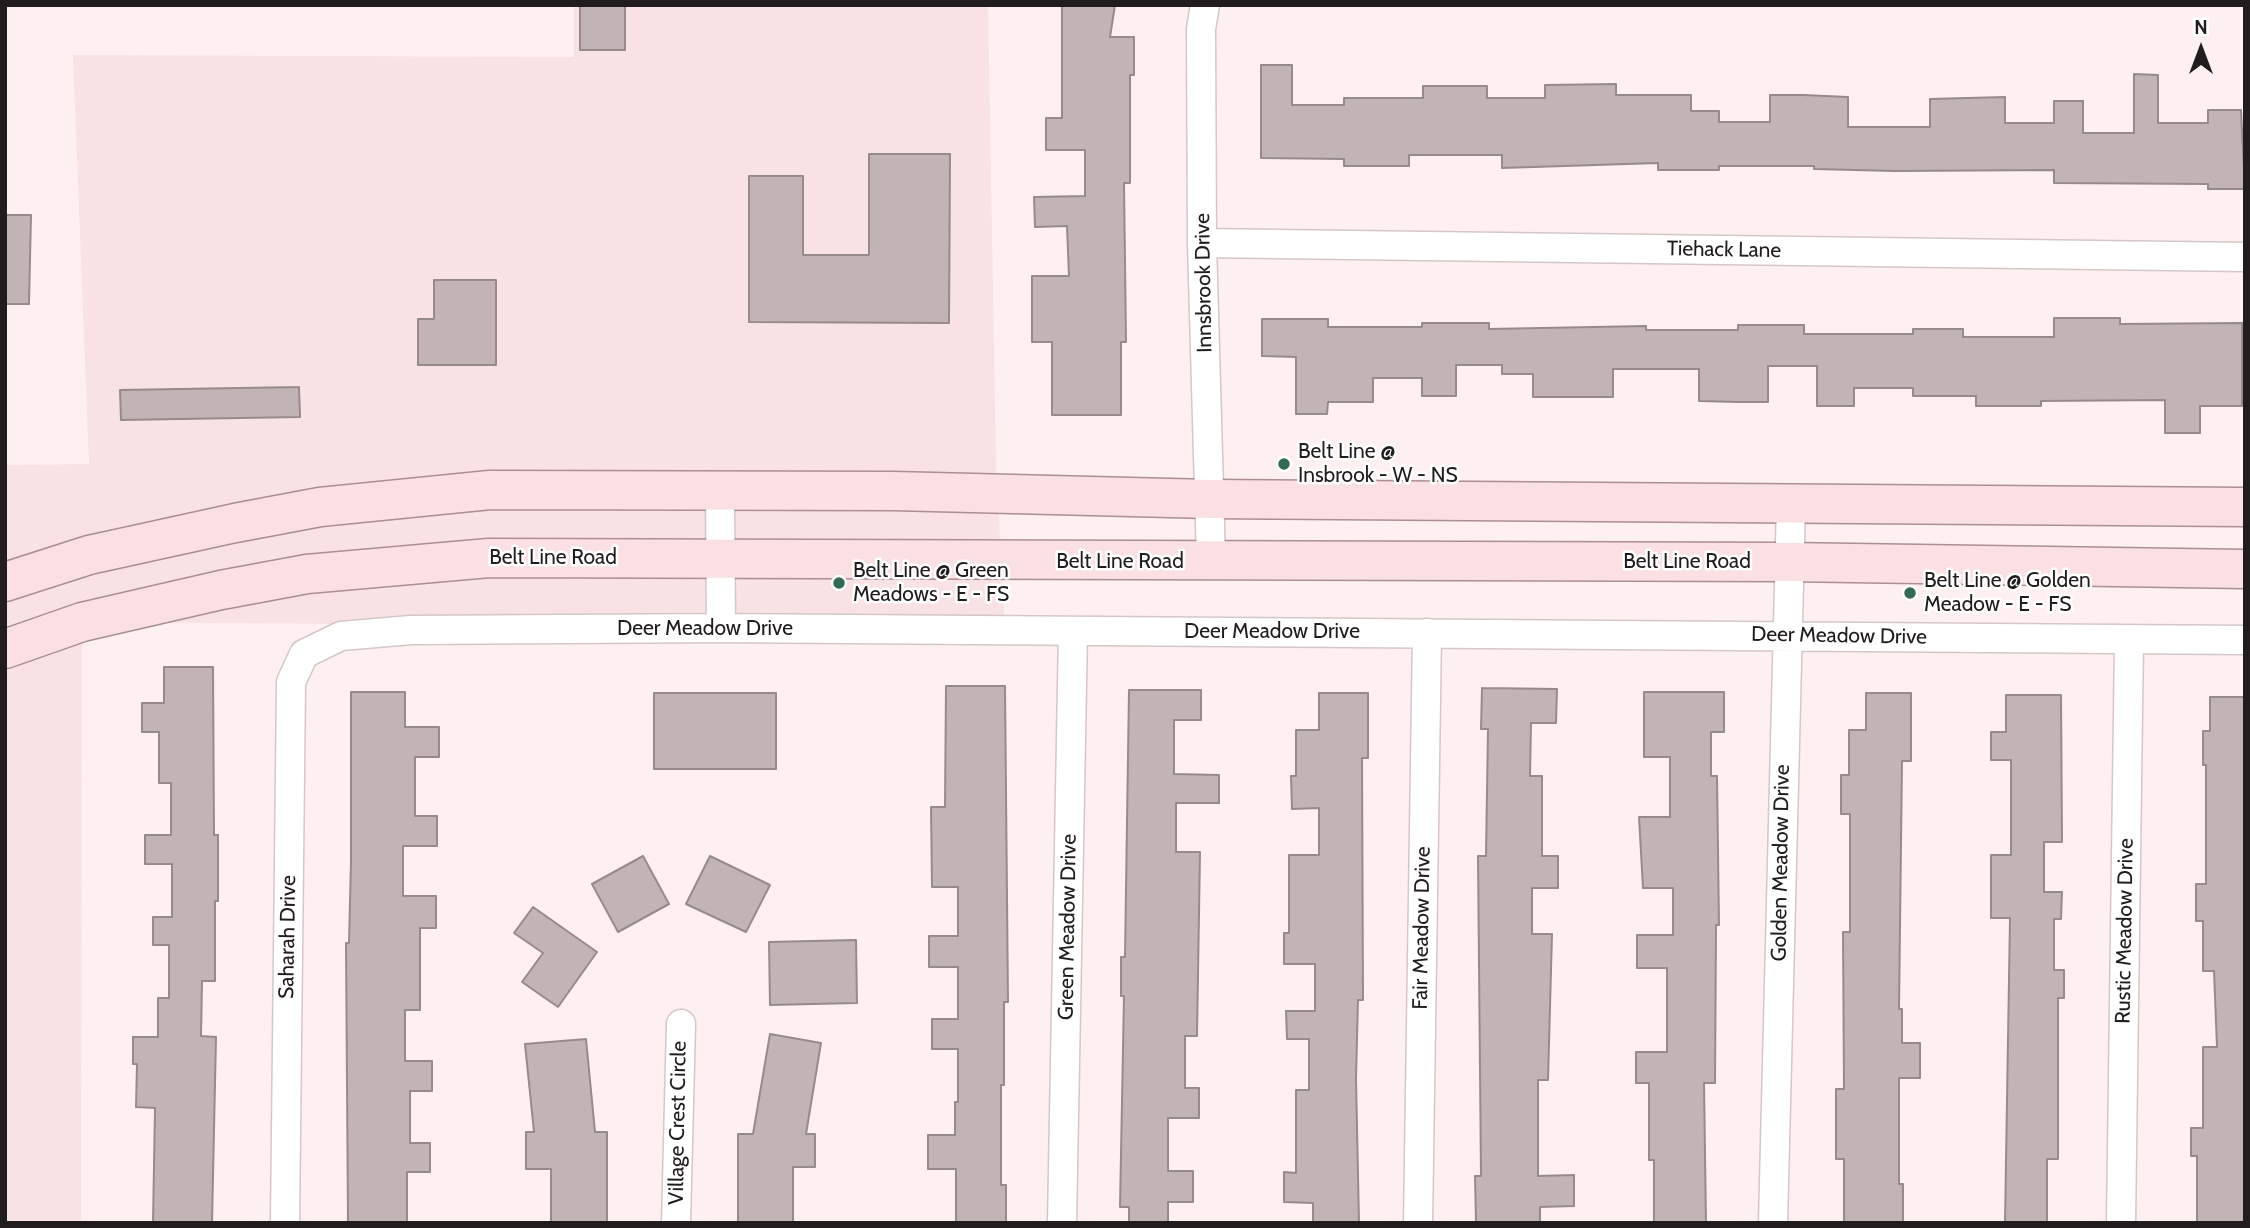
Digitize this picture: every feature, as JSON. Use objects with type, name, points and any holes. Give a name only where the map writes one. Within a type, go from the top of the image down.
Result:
[{"type":"main road","points":[[5,582],[89,555],[320,508],[490,490],[893,491],[1210,499],[2245,507]]},
{"type":"main road","name":"Belt Line Road","points":[[5,649],[82,622],[221,590],[307,574],[488,558],[1787,562],[2245,569]]},
{"type":"street","name":"Innsbrook Drive","points":[[1206,5],[1201,29],[1202,243],[1211,561]]},
{"type":"street","name":"Tiehack Lane","points":[[1202,243],[2245,257]]},
{"type":"street","points":[[720,491],[721,628]]},
{"type":"street","name":"Golden Meadow Drive","points":[[1773,1223],[1787,562],[1791,503]]},
{"type":"street","name":"Deer Meadow Drive","points":[[304,654],[341,636],[411,630],[721,628],[2245,640]]},
{"type":"street","name":"Green Meadow Drive","points":[[1062,1223],[1073,631]]},
{"type":"street","name":"Fair Meadow Drive","points":[[1418,1223],[1427,633]]},
{"type":"street","name":"Rustic Meadow Drive","points":[[2121,1223],[2129,640]]},
{"type":"street","name":"Saharah Drive","points":[[285,1223],[291,682],[304,654]]},
{"type":"street","name":"Village Crest Circle","points":[[676,1223],[681,1024]]},
{"type":"shaded area","points":[[574,5],[988,5],[996,464],[1005,629],[82,622],[81,1223],[5,1223],[5,465],[89,464],[73,55],[574,57]]},
{"type":"building","points":[[580,5],[625,5],[625,50],[580,50]]},
{"type":"building","points":[[1062,5],[1115,5],[1110,37],[1134,37],[1134,75],[1130,75],[1130,183],[1124,183],[1126,342],[1121,342],[1121,415],[1052,415],[1052,342],[1032,342],[1032,276],[1069,276],[1067,226],[1035,227],[1034,197],[1085,196],[1085,150],[1046,150],[1046,118],[1062,118]]},
{"type":"building","points":[[1261,65],[1292,65],[1292,105],[1344,105],[1344,98],[1423,98],[1423,86],[1487,86],[1487,98],[1545,98],[1545,85],[1616,84],[1616,95],[1691,95],[1691,111],[1719,111],[1719,122],[1770,122],[1770,95],[1803,95],[1848,97],[1848,127],[1930,127],[1930,99],[2005,97],[2005,123],[2054,123],[2054,101],[2083,101],[2083,133],[2134,133],[2134,74],[2158,75],[2158,123],[2208,123],[2208,110],[2241,110],[2245,189],[2208,189],[2208,184],[2054,183],[2054,170],[1895,171],[1814,169],[1814,166],[1719,166],[1719,170],[1658,170],[1658,163],[1502,168],[1502,155],[1409,155],[1409,166],[1344,166],[1344,159],[1261,158]]},
{"type":"building","points":[[869,154],[950,154],[949,323],[749,322],[749,176],[803,176],[803,255],[869,255]]},
{"type":"building","points":[[5,215],[31,215],[29,304],[5,304]]},
{"type":"building","points":[[434,280],[496,280],[496,365],[418,365],[418,319],[434,319]]},
{"type":"building","points":[[2054,318],[2120,318],[2120,324],[2242,323],[2242,406],[2200,406],[2200,433],[2165,433],[2165,400],[2041,401],[2041,406],[1976,406],[1976,396],[1913,396],[1913,388],[1854,388],[1854,406],[1817,406],[1817,366],[1768,366],[1768,402],[1738,402],[1699,401],[1699,369],[1613,369],[1613,397],[1533,397],[1533,374],[1502,374],[1502,365],[1456,365],[1456,396],[1422,396],[1422,378],[1373,378],[1373,402],[1328,402],[1327,414],[1296,414],[1296,357],[1262,356],[1262,319],[1328,319],[1328,327],[1422,327],[1422,323],[1489,323],[1489,329],[1646,326],[1646,330],[1738,330],[1738,325],[1804,325],[1804,334],[1913,334],[1913,329],[1963,329],[1963,337],[2054,337]]},
{"type":"building","points":[[299,387],[300,417],[121,420],[120,390]]},
{"type":"building","points":[[164,667],[213,667],[214,835],[218,835],[218,901],[215,901],[215,981],[202,981],[201,1036],[216,1037],[212,1223],[153,1223],[155,1108],[136,1107],[137,1064],[133,1064],[133,1037],[158,1037],[158,998],[169,998],[169,945],[153,945],[153,917],[172,917],[172,864],[145,864],[145,835],[171,835],[171,783],[159,783],[159,732],[142,732],[142,703],[164,703]]},
{"type":"building","points":[[946,686],[1005,686],[1008,1002],[1004,1002],[1001,1185],[1006,1185],[1006,1223],[956,1223],[956,1169],[928,1169],[928,1135],[955,1135],[955,1102],[958,1102],[958,1049],[932,1049],[932,1019],[958,1019],[958,967],[929,967],[929,936],[958,936],[958,887],[932,887],[931,807],[945,807]]},
{"type":"building","points":[[1482,688],[1557,689],[1556,723],[1531,723],[1530,776],[1542,776],[1542,856],[1558,856],[1558,888],[1532,888],[1532,934],[1552,934],[1548,1080],[1538,1080],[1538,1176],[1574,1175],[1574,1206],[1540,1207],[1540,1223],[1476,1223],[1475,1176],[1481,1176],[1478,856],[1486,856],[1488,729],[1481,729]]},
{"type":"building","points":[[1129,690],[1201,690],[1201,720],[1174,720],[1174,774],[1219,775],[1219,803],[1176,803],[1176,852],[1200,852],[1197,1036],[1185,1036],[1185,1088],[1199,1088],[1199,1118],[1168,1118],[1168,1171],[1193,1171],[1193,1202],[1168,1202],[1168,1223],[1129,1223],[1129,1207],[1120,1207],[1124,996],[1121,996],[1121,957],[1125,957]]},
{"type":"building","points":[[351,692],[405,692],[405,727],[439,727],[439,757],[415,757],[415,816],[437,816],[437,846],[403,846],[403,896],[436,896],[436,928],[420,928],[420,1010],[405,1010],[405,1061],[432,1061],[432,1091],[410,1091],[410,1143],[430,1143],[430,1172],[407,1172],[407,1223],[348,1223],[346,943],[349,943],[351,861]]},
{"type":"building","points":[[1644,692],[1724,692],[1724,732],[1711,732],[1711,776],[1717,776],[1719,925],[1716,925],[1715,1083],[1704,1083],[1706,1223],[1654,1223],[1654,1160],[1649,1160],[1649,1083],[1636,1083],[1636,1052],[1667,1052],[1667,968],[1637,968],[1637,935],[1673,935],[1673,888],[1643,888],[1639,817],[1670,817],[1670,757],[1644,757]]},
{"type":"building","points":[[654,693],[776,693],[776,769],[654,769]]},
{"type":"building","points":[[1319,693],[1368,693],[1368,758],[1362,758],[1363,1000],[1358,1000],[1356,1078],[1359,1223],[1313,1223],[1313,1203],[1284,1202],[1284,1172],[1296,1173],[1296,1090],[1309,1090],[1309,1039],[1287,1039],[1286,1011],[1315,1011],[1315,964],[1284,964],[1284,933],[1289,933],[1289,855],[1319,855],[1319,808],[1292,809],[1291,776],[1296,776],[1296,730],[1319,730]]},
{"type":"building","points":[[1866,693],[1911,693],[1911,761],[1902,761],[1899,1009],[1902,1009],[1902,1043],[1920,1043],[1920,1078],[1899,1078],[1899,1184],[1903,1184],[1903,1223],[1844,1223],[1844,1159],[1836,1159],[1836,1089],[1844,1089],[1843,932],[1850,932],[1850,814],[1841,814],[1841,775],[1849,775],[1849,730],[1866,730]]},
{"type":"building","points":[[2006,695],[2061,695],[2062,842],[2044,842],[2044,892],[2062,892],[2061,919],[2054,919],[2054,970],[2064,970],[2064,998],[2058,998],[2058,1159],[2047,1159],[2047,1223],[2005,1223],[2010,918],[1991,918],[1991,855],[2011,855],[2011,760],[1991,760],[1991,732],[2006,732]]},
{"type":"building","points":[[2210,697],[2245,697],[2245,1223],[2197,1223],[2197,1156],[2191,1156],[2191,1128],[2203,1128],[2203,1047],[2217,1047],[2214,971],[2203,971],[2203,921],[2196,921],[2196,884],[2206,884],[2206,765],[2203,765],[2203,731],[2210,731]]},
{"type":"building","points":[[643,856],[669,904],[618,932],[592,884]]},
{"type":"building","points":[[710,856],[770,885],[746,932],[686,904]]},
{"type":"building","points":[[533,907],[597,952],[558,1007],[522,982],[543,953],[514,933]]},
{"type":"building","points":[[856,940],[857,1003],[770,1005],[769,942]]},
{"type":"building","points":[[770,1034],[821,1043],[806,1134],[815,1134],[815,1167],[793,1167],[793,1223],[738,1223],[738,1134],[753,1134]]},
{"type":"building","points":[[586,1039],[595,1132],[607,1132],[607,1223],[551,1223],[551,1169],[526,1169],[526,1132],[534,1132],[525,1044]]},
{"type":"place","name":"Belt Line @ Insbrook - W - NS","points":[[1284,464]]},
{"type":"place","name":"Belt Line @ Green Meadows - E - FS","points":[[839,583]]},
{"type":"place","name":"Belt Line @ Golden Meadow - E - FS","points":[[1910,593]]}]
